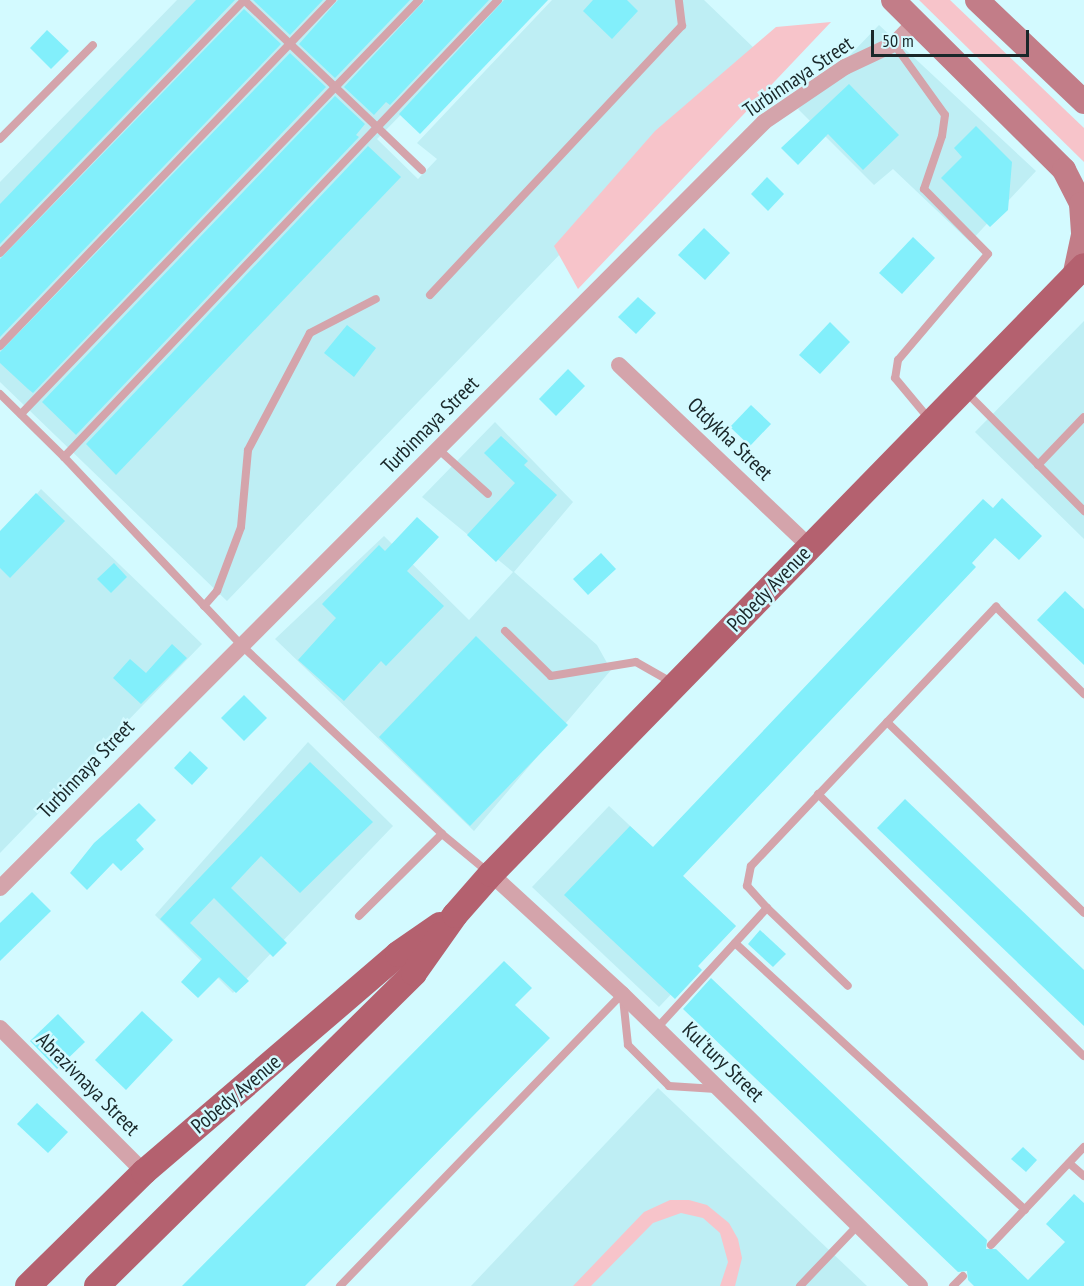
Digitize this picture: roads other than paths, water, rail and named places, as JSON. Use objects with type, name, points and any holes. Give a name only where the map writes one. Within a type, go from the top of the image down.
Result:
[{"type":"main road","points":[[893,0],[914,24],[1064,170],[1081,204],[1083,235],[1079,271]]},
{"type":"main road","points":[[977,0],[1084,102]]},
{"type":"main road","name":"Pobedy Avenue","points":[[97,1286],[414,973],[455,915],[491,874],[1079,271]]},
{"type":"main road","name":"Pobedy Avenue","points":[[28,1286],[144,1172],[398,954],[455,915]]},
{"type":"street","name":"Turbinnaya Street","points":[[0,888],[240,644],[764,122],[845,67],[894,44],[914,24]]},
{"type":"street","name":"Otdykha Street","points":[[619,364],[810,547]]},
{"type":"street","name":"Kul'tury Street","points":[[491,874],[622,994],[920,1286]]},
{"type":"street","name":"Abrazivnaya Street","points":[[0,1028],[144,1172]]},
{"type":"lane","points":[[0,254],[244,0],[422,170]]},
{"type":"lane","points":[[0,346],[332,0]]},
{"type":"lane","points":[[21,414],[419,0]]},
{"type":"lane","points":[[64,457],[498,0]]},
{"type":"lane","points":[[430,295],[682,26],[679,0]]},
{"type":"lane","points":[[894,44],[945,115],[942,136],[924,189],[988,254],[898,360],[894,378],[932,423]]},
{"type":"lane","points":[[0,139],[93,45]]},
{"type":"lane","points":[[204,606],[217,591],[241,528],[248,450],[310,333],[376,298]]},
{"type":"lane","points":[[964,390],[1084,511]]},
{"type":"lane","points":[[0,394],[64,457],[240,644],[442,834],[491,874]]},
{"type":"lane","points":[[1038,465],[1084,417]]},
{"type":"lane","points":[[438,449],[488,494]]},
{"type":"lane","points":[[848,986],[749,891],[747,871],[996,607],[1084,694]]},
{"type":"lane","points":[[505,631],[551,676],[636,662],[675,685]]},
{"type":"lane","points":[[887,722],[1084,913]]},
{"type":"lane","points":[[818,794],[1084,1056]]},
{"type":"lane","points":[[359,915],[442,834]]},
{"type":"lane","points":[[657,1028],[767,909]]},
{"type":"lane","points":[[735,943],[1025,1210]]},
{"type":"lane","points":[[622,994],[628,1045],[669,1086],[720,1089]]},
{"type":"lane","points":[[340,1286],[622,994]]},
{"type":"lane","points":[[991,1245],[1084,1147]]},
{"type":"lane","points":[[1069,1163],[1084,1176]]},
{"type":"lane","points":[[800,1286],[858,1225]]},
{"type":"lane","points":[[953,1286],[963,1276]]}]
